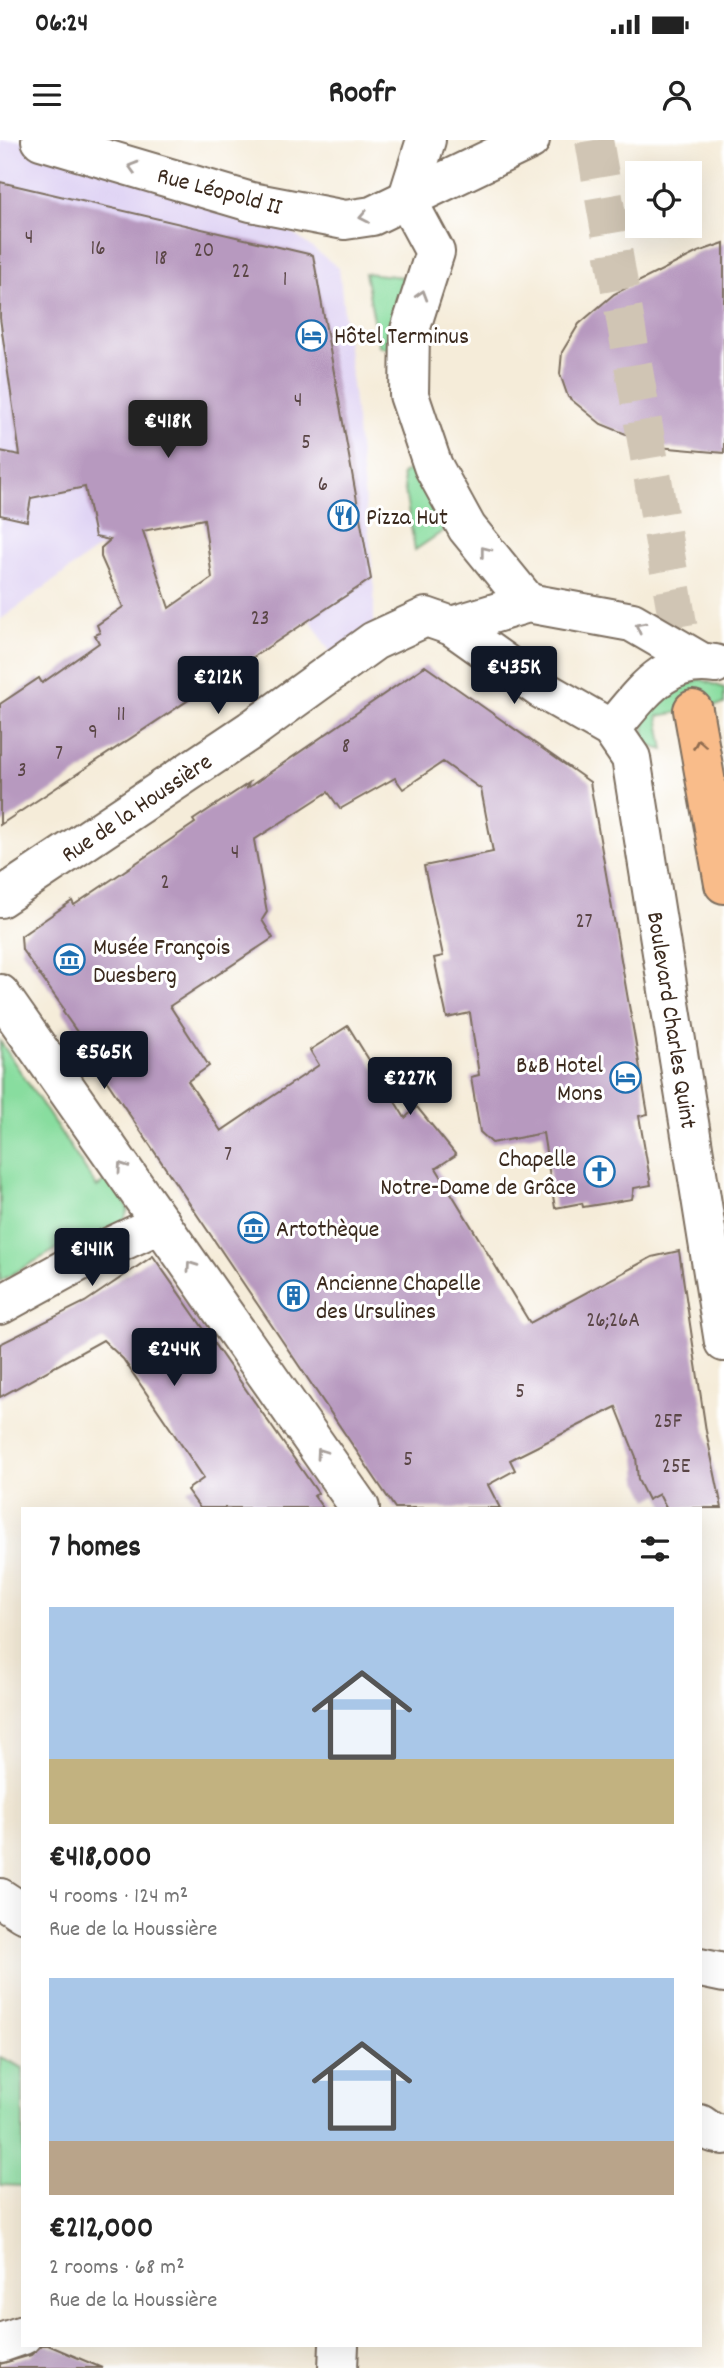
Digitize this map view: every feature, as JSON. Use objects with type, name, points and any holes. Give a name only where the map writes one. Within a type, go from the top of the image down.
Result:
[{"type":"highway","points":[[692,710],[724,884]]},
{"type":"street","name":"Rue Léopold II","points":[[41,140],[251,202],[345,220],[372,216],[530,140]]},
{"type":"street","points":[[426,140],[407,200],[435,252],[410,330],[409,395],[433,466],[467,528],[528,603]]},
{"type":"street","points":[[452,626],[528,603],[632,622],[712,663]]},
{"type":"street","name":"Rue de la Houssière","points":[[0,898],[251,730],[374,641],[426,617],[452,626]]},
{"type":"street","points":[[452,626],[541,689],[611,729],[658,675],[712,663]]},
{"type":"street","name":"Boulevard Charles Quint","points":[[611,729],[632,758],[724,1342]]},
{"type":"street","points":[[0,994],[359,1507]]},
{"type":"street","points":[[0,1305],[82,1260],[161,1223]]},
{"type":"street","points":[[0,1898],[21,1912]]},
{"type":"street","points":[[702,1968],[724,1973]]},
{"type":"street","points":[[702,2125],[713,2133],[724,2135]]},
{"type":"street","points":[[0,2343],[21,2336]]},
{"type":"street","points":[[338,2368],[339,2347]]},
{"type":"shaded area","points":[[0,140],[41,140],[251,202],[339,268],[374,581],[374,641],[339,667],[279,568],[207,537],[203,519],[119,533],[0,620]]},
{"type":"green space","points":[[365,273],[403,277],[412,287],[396,351],[379,346]]},
{"type":"green space","points":[[415,467],[455,523],[415,550],[402,474]]},
{"type":"green space","points":[[700,679],[724,688],[724,704],[658,716],[664,750],[646,745],[644,731],[650,709],[676,689]]},
{"type":"green space","points":[[0,1041],[97,1187],[115,1175],[128,1210],[123,1223],[84,1247],[78,1237],[0,1281]]},
{"type":"green space","points":[[0,2057],[21,2067],[21,2186],[0,2185]]},
{"type":"building","points":[[0,182],[313,255],[371,579],[0,825],[0,704],[39,678],[42,683],[99,643],[95,635],[100,633],[97,625],[123,607],[101,557],[101,548],[110,540],[95,537],[85,487],[31,498],[27,521],[0,515],[0,451],[20,455],[0,318]],"holes":[[[204,519],[212,578],[169,608],[143,531]]]},
{"type":"building","points":[[724,243],[724,453],[658,447],[601,424],[568,397],[560,374],[562,352],[579,324],[614,294],[698,252]]},
{"type":"building","points":[[425,666],[590,782],[648,1114],[639,1116],[651,1185],[634,1188],[632,1199],[583,1207],[582,1203],[555,1208],[543,1133],[492,1143],[480,1132],[471,1077],[479,1075],[470,1013],[447,1018],[434,958],[443,956],[424,866],[493,852],[481,789],[443,762],[403,789],[395,778],[340,809],[328,792],[254,840],[267,912],[262,920],[273,938],[170,1006],[209,1066],[188,1081],[221,1131],[319,1065],[310,1050],[348,1026],[405,1118],[417,1107],[456,1155],[436,1168],[530,1323],[652,1257],[679,1251],[706,1431],[722,1508],[666,1507],[659,1494],[648,1500],[638,1480],[636,1457],[616,1407],[510,1460],[515,1470],[488,1485],[499,1507],[394,1507],[75,1034],[77,1032],[63,1012],[64,1009],[22,950],[21,936],[72,901],[74,905],[249,783],[246,789]]},
{"type":"building","points":[[153,1256],[318,1493],[314,1496],[322,1507],[199,1507],[187,1490],[204,1478],[123,1359],[103,1340],[0,1397],[0,1344],[85,1302]]},
{"type":"building","points":[[40,2347],[53,2347],[102,2368],[0,2368],[0,2364],[31,2355]]},
{"type":"tunnel","points":[[594,140],[693,710]]},
{"type":"place","name":"Hôtel Terminus","points":[[311,335]]},
{"type":"place","name":"Pizza Hut","points":[[343,516]]},
{"type":"place","name":"Musée François Duesberg","points":[[70,960]]},
{"type":"place","name":"B&B Hotel Mons","points":[[626,1078]]},
{"type":"place","name":"Chapelle Notre-Dame de Grâce","points":[[599,1172]]},
{"type":"place","name":"Artothèque","points":[[253,1228]]},
{"type":"place","name":"Ancienne Chapelle des Ursulines","points":[[293,1296]]}]
